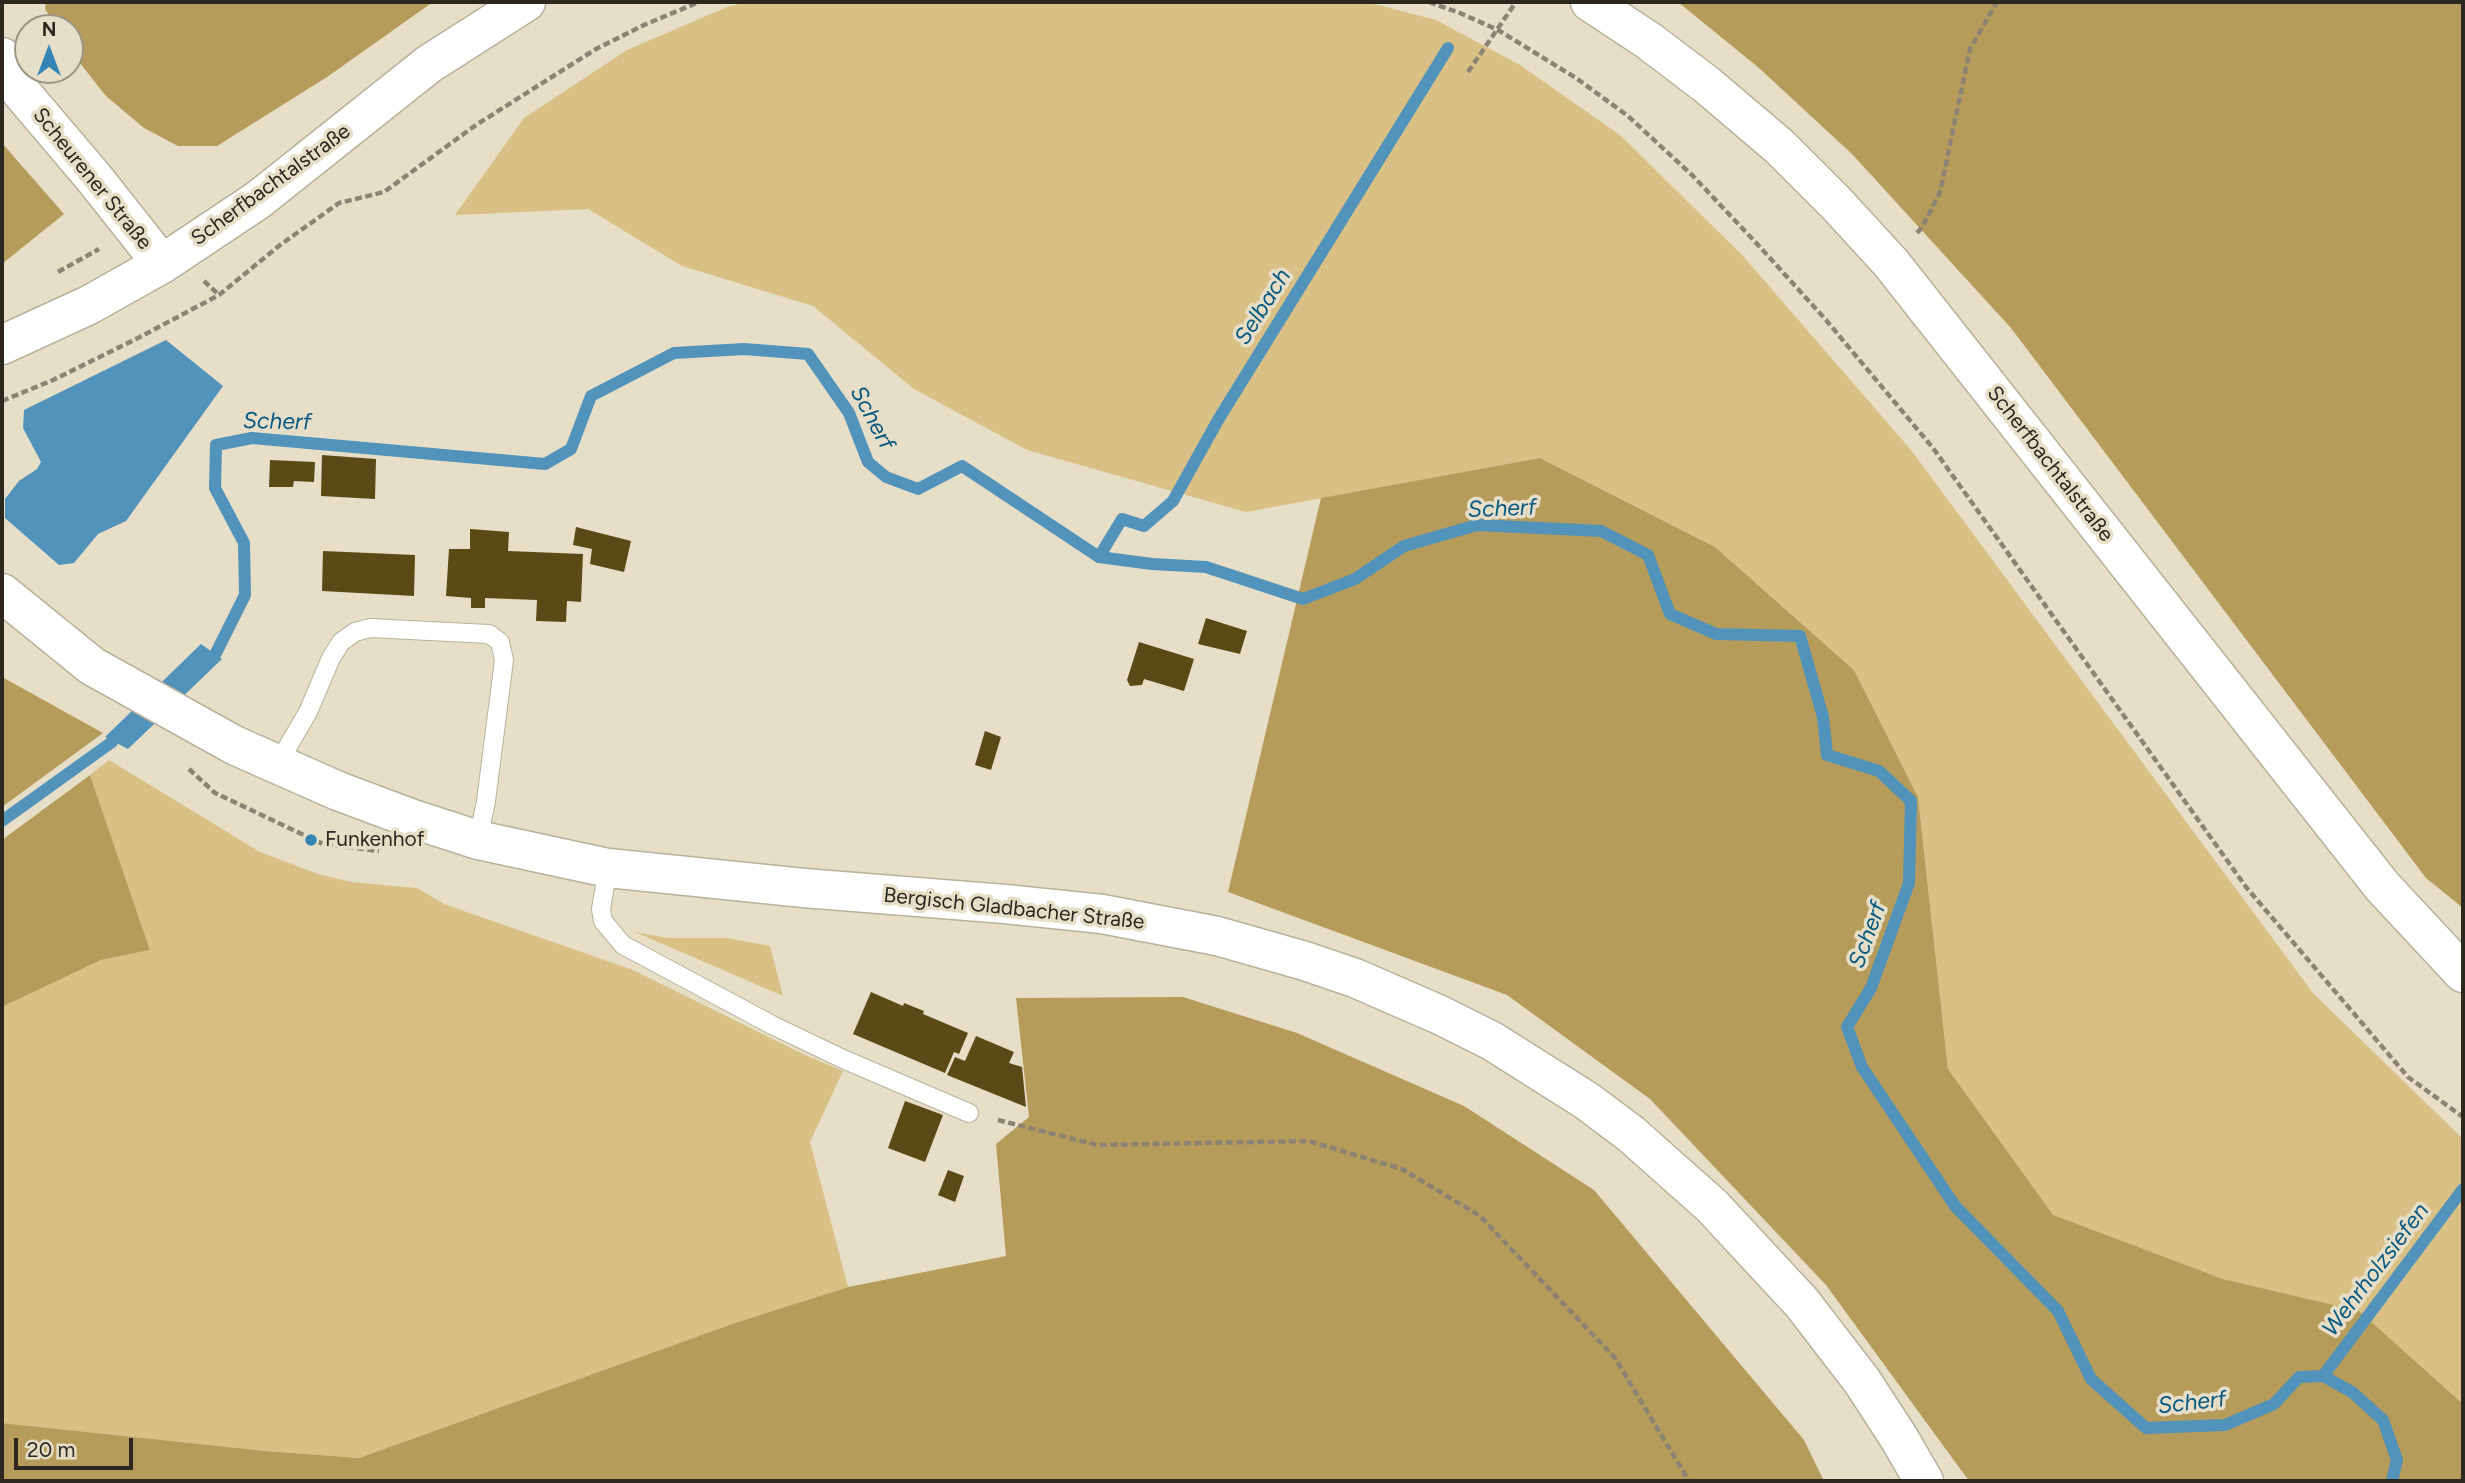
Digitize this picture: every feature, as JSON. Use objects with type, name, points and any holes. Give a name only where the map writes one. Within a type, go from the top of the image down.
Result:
[{"type":"main road","name":"Scherfbachtalstraße","points":[[2,345],[89,304],[162,264],[258,200],[429,64],[526,2]]},
{"type":"main road","name":"Scherfbachtalstraße","points":[[1590,2],[1649,40],[1780,147],[1891,263],[2382,886],[2463,973]]},
{"type":"main road","name":"Scheurener Straße","points":[[2,57],[21,92],[94,177],[162,264]]},
{"type":"main road","name":"Bergisch Gladbacher Straße","points":[[2,593],[92,666],[234,746],[401,815],[478,840],[608,868],[804,888],[1005,904],[1115,917],[1217,936],[1306,961],[1440,1015],[1513,1053],[1587,1101],[1631,1134],[1712,1206],[1817,1321],[1862,1381],[1924,1481]]},
{"type":"lane","points":[[277,765],[308,712],[331,658],[341,642],[355,632],[370,628],[489,634],[500,642],[504,660],[486,801],[478,840]]},
{"type":"lane","points":[[608,868],[601,909],[603,921],[623,945],[772,1025],[843,1059],[969,1112]]},
{"type":"path","points":[[2,401],[65,374],[219,295],[280,245],[339,203],[384,192],[476,125],[584,56],[645,24],[699,2]]},
{"type":"path","points":[[1429,2],[1497,30],[1576,78],[1628,116],[1692,175],[1826,320],[1933,448],[2246,887],[2408,1077],[2463,1117]]},
{"type":"path","points":[[1468,72],[1516,2]]},
{"type":"path","points":[[1891,263],[1923,226],[1940,192],[1970,49],[1997,2]]},
{"type":"path","points":[[54,274],[135,229]]},
{"type":"path","points":[[187,766],[215,793],[323,844],[385,852]]},
{"type":"path","points":[[969,1112],[1097,1145],[1308,1141],[1402,1169],[1480,1216],[1615,1358],[1689,1481]]},
{"type":"shaded area","points":[[46,2],[433,2],[327,77],[217,146],[178,146],[144,128],[106,96],[84,68],[84,14],[48,14],[45,9]]},
{"type":"shaded area","points":[[746,2],[1367,2],[1436,20],[1520,65],[1620,135],[1743,256],[1911,450],[2313,993],[2463,1139],[2463,1404],[2358,1311],[2223,1279],[2053,1216],[1948,1069],[1918,797],[1854,670],[1715,547],[1540,458],[1246,512],[1027,450],[914,389],[813,306],[682,266],[588,209],[455,215],[524,118],[627,50],[727,7]]},
{"type":"shaded area","points":[[1678,2],[2463,2],[2463,908],[2426,878],[2011,328],[1852,154],[1759,68]]},
{"type":"shaded area","points":[[2,143],[64,214],[2,264]]},
{"type":"shaded area","points":[[1540,458],[1715,547],[1854,670],[1918,797],[1948,1069],[2053,1215],[2223,1279],[2359,1311],[2463,1404],[2462,1481],[1969,1481],[1826,1285],[1650,1099],[1507,995],[1228,892],[1321,498]]},
{"type":"shaded area","points":[[2,677],[103,733],[2,807]]},
{"type":"shaded area","points":[[109,760],[260,852],[318,874],[351,882],[417,888],[444,904],[633,970],[843,1071],[810,1142],[848,1287],[735,1323],[359,1458],[266,1451],[2,1423],[2,1007],[101,960],[150,950],[90,775]]},
{"type":"shaded area","points":[[90,775],[150,950],[101,960],[2,1007],[2,840]]},
{"type":"shaded area","points":[[635,932],[667,938],[727,938],[770,946],[783,996]]},
{"type":"shaded area","points":[[1183,997],[1297,1033],[1464,1106],[1594,1190],[1804,1440],[1824,1481],[2,1481],[2,1423],[266,1451],[359,1458],[735,1323],[848,1287],[1006,1256],[996,1144],[1029,1117],[1016,998]]},
{"type":"water","points":[[166,340],[223,386],[126,521],[98,534],[74,563],[59,565],[5,518],[5,499],[19,481],[37,469],[41,462],[23,428],[24,410]]},
{"type":"water","points":[[201,644],[222,659],[128,749],[105,737]]},
{"type":"building","points":[[322,455],[376,459],[375,499],[321,496]]},
{"type":"building","points":[[270,460],[315,462],[314,482],[294,481],[293,487],[269,487]]},
{"type":"building","points":[[576,527],[631,541],[624,572],[590,564],[592,549],[573,545]]},
{"type":"building","points":[[470,529],[509,532],[508,551],[583,554],[581,602],[567,601],[566,622],[536,621],[537,600],[485,598],[485,608],[471,608],[471,598],[446,596],[449,549],[470,549]]},
{"type":"building","points":[[323,551],[415,555],[414,596],[322,591]]},
{"type":"building","points":[[1206,618],[1247,631],[1240,654],[1198,644]]},
{"type":"building","points":[[1139,642],[1194,659],[1184,691],[1144,679],[1142,685],[1130,686],[1127,680]]},
{"type":"building","points":[[985,731],[1001,737],[991,770],[975,765]]},
{"type":"building","points":[[871,992],[903,1006],[904,1003],[924,1011],[923,1014],[968,1033],[959,1054],[954,1052],[945,1073],[853,1034]]},
{"type":"building","points":[[976,1036],[1014,1052],[1009,1063],[1022,1067],[1026,1107],[947,1075],[955,1057],[965,1061]]},
{"type":"building","points":[[905,1101],[943,1115],[925,1162],[888,1148]]},
{"type":"building","points":[[948,1170],[964,1176],[955,1202],[938,1195]]},
{"type":"waterway","name":"Selbach","points":[[1099,557],[1122,519],[1144,526],[1173,501],[1218,420],[1448,48]]},
{"type":"waterway","name":"Scherf","points":[[216,653],[245,595],[244,543],[215,488],[216,445],[252,438],[545,464],[571,449],[591,396],[674,353],[744,349],[808,354],[849,413],[868,462],[886,477],[918,489],[962,466],[1099,557],[1206,567],[1303,599],[1355,579],[1404,546],[1477,525],[1601,531],[1648,555],[1670,614],[1716,634],[1800,636],[1823,717],[1827,755],[1879,771],[1911,801],[1909,883],[1871,988],[1847,1027],[1862,1067],[1955,1206],[2058,1311],[2091,1379],[2146,1428],[2225,1425],[2274,1404],[2299,1377],[2323,1376],[2352,1392],[2383,1420],[2397,1460],[2392,1481]]},
{"type":"waterway","name":"Scherf","points":[[2,821],[112,742]]},
{"type":"waterway","name":"Wehrholzsiefen","points":[[2323,1376],[2463,1189]]},
{"type":"place","name":"Funkenhof","points":[[311,840]]}]
